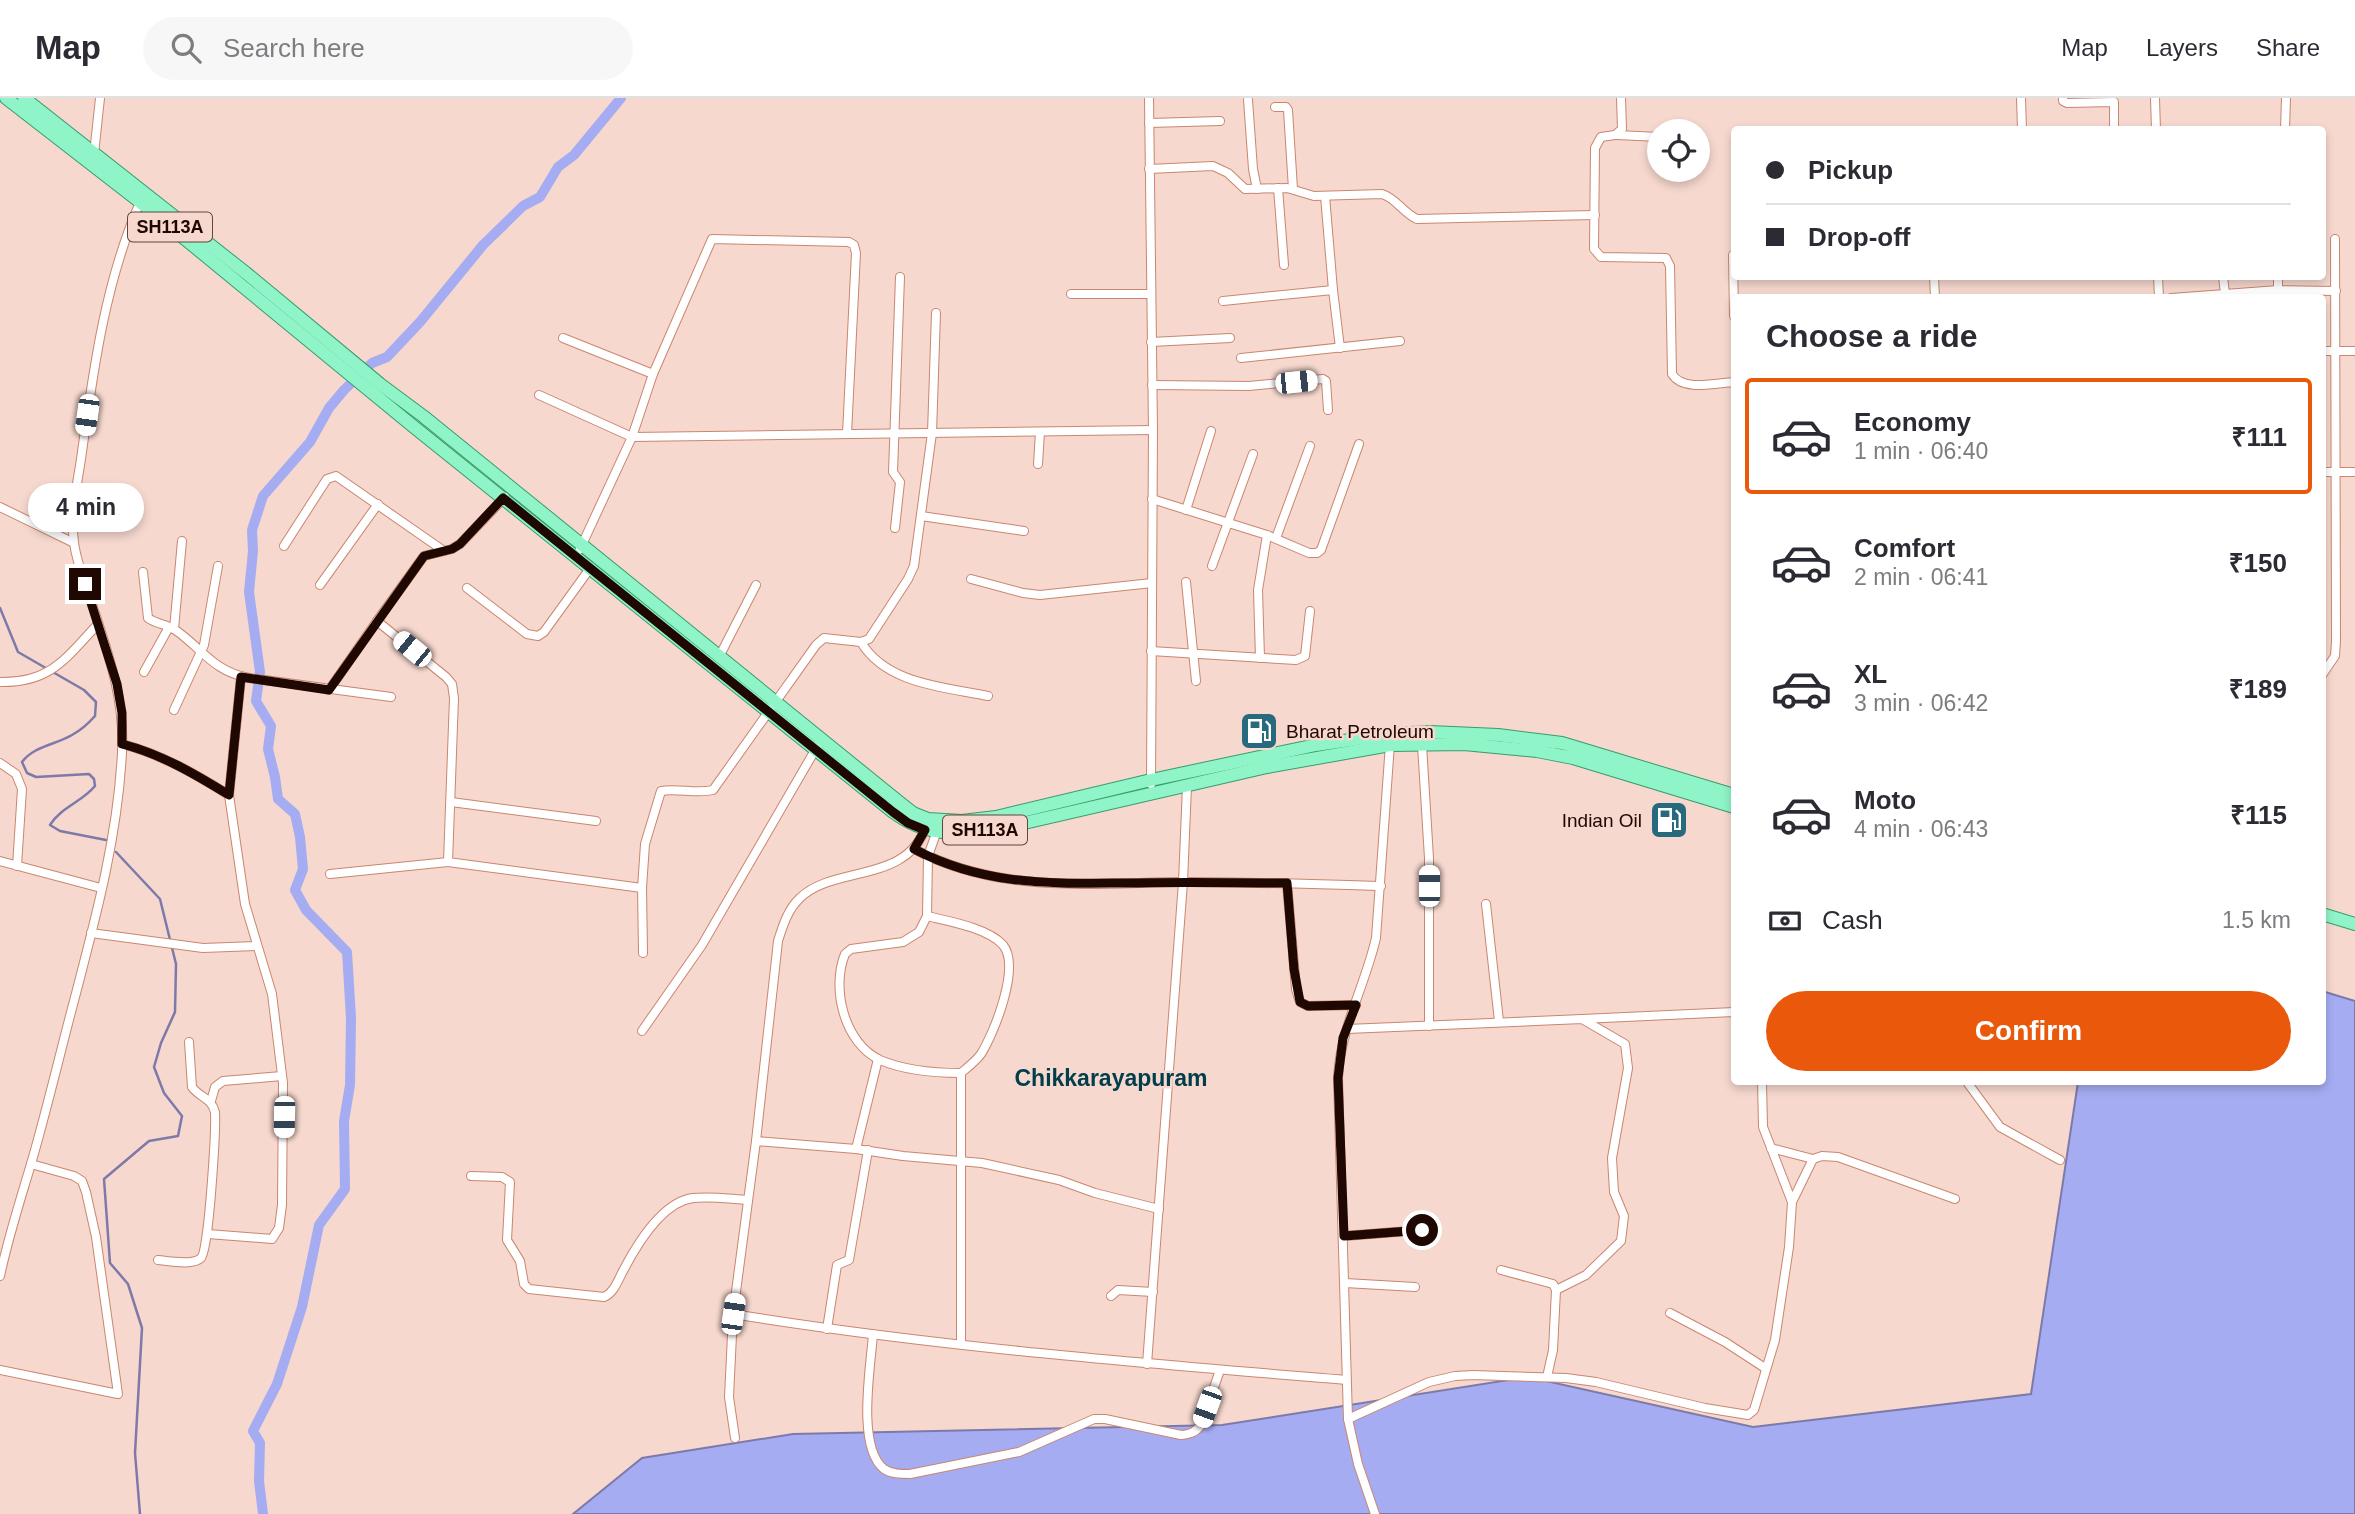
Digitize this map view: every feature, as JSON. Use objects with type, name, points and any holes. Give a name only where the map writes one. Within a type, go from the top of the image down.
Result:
[{"type":"main road","name":"SH113A","points":[[6,98],[142,197],[507,494],[719,657],[772,707]]},
{"type":"main road","name":"SH113A","points":[[24,98],[91,158]]},
{"type":"main road","name":"SH113A","points":[[579,551],[591,567],[772,707],[908,823],[932,825],[962,833],[998,828],[1430,732],[1498,735],[1562,743],[1731,794]]},
{"type":"main road","name":"SH113A","points":[[932,825],[996,817],[1316,745],[1390,740],[1422,745],[1497,746],[1537,751],[1573,758],[1731,806]]},
{"type":"main road","points":[[2326,915],[2355,924]]},
{"type":"street","points":[[91,158],[100,98]]},
{"type":"street","points":[[1150,98],[1152,794]]},
{"type":"street","points":[[1615,135],[1623,124],[1621,98]]},
{"type":"street","points":[[2021,98],[2022,126]]},
{"type":"street","points":[[2063,98],[2063,102],[2067,103],[2114,103],[2114,126]]},
{"type":"street","points":[[2155,98],[2156,126]]},
{"type":"street","points":[[2286,98],[2286,126]]},
{"type":"street","points":[[1248,100],[1253,169],[1258,189]]},
{"type":"street","points":[[1275,107],[1286,107],[1288,110],[1293,189]]},
{"type":"street","points":[[1149,123],[1220,121]]},
{"type":"street","points":[[1647,136],[1615,135],[1596,142],[1594,249],[1601,257],[1663,257],[1669,262],[1672,373],[1676,379],[1687,384],[1731,382]]},
{"type":"street","points":[[1149,169],[1213,166],[1228,173],[1245,190],[1293,189],[1314,196],[1381,194],[1390,196],[1408,214],[1418,219],[1595,215]]},
{"type":"street","points":[[1278,188],[1284,265]]},
{"type":"street","points":[[1325,196],[1340,348]]},
{"type":"street","points":[[0,1276],[4,1238],[32,1164],[91,933],[116,809],[122,713],[117,684],[74,543],[72,523],[99,341],[117,271],[142,197]]},
{"type":"street","points":[[579,551],[632,437],[653,374],[712,239],[849,242],[854,245],[856,253],[847,434]]},
{"type":"street","points":[[2326,669],[2335,656],[2336,641],[2335,239]]},
{"type":"street","points":[[895,528],[900,482],[893,472],[900,277]]},
{"type":"street","points":[[2278,280],[2278,290]]},
{"type":"street","points":[[1223,301],[1333,290]]},
{"type":"street","points":[[2243,294],[2278,290],[2336,291]]},
{"type":"street","points":[[1071,294],[1151,294]]},
{"type":"street","points":[[643,953],[642,888],[645,844],[661,791],[713,790],[816,645],[824,638],[861,642],[869,639],[914,566],[932,433],[936,313]]},
{"type":"street","points":[[563,338],[653,374]]},
{"type":"street","points":[[1151,342],[1230,338]]},
{"type":"street","points":[[1241,358],[1400,341]]},
{"type":"street","points":[[2326,351],[2355,351]]},
{"type":"street","points":[[1152,386],[1249,386],[1322,379],[1326,380],[1328,410]]},
{"type":"street","points":[[539,395],[632,437],[1153,430]]},
{"type":"street","points":[[1186,510],[1211,431]]},
{"type":"street","points":[[1038,464],[1040,432]]},
{"type":"street","points":[[1152,499],[1272,537],[1309,553],[1317,553],[1321,550],[1359,444]]},
{"type":"street","points":[[1260,658],[1258,590],[1272,537],[1310,446]]},
{"type":"street","points":[[1212,566],[1253,454]]},
{"type":"street","points":[[2326,472],[2355,472]]},
{"type":"street","points":[[284,546],[330,476],[341,477],[444,551]]},
{"type":"street","points":[[329,690],[424,556],[460,544],[507,494]]},
{"type":"street","points":[[320,585],[378,504]]},
{"type":"street","points":[[0,507],[74,543]]},
{"type":"street","points":[[921,516],[1024,531]]},
{"type":"street","points":[[144,672],[171,628],[182,541]]},
{"type":"street","points":[[174,710],[201,654],[219,566]]},
{"type":"street","points":[[467,588],[527,634],[538,636],[544,632],[591,567]]},
{"type":"street","points":[[143,572],[148,618],[171,628],[209,661],[245,677],[391,698]]},
{"type":"street","points":[[971,579],[1040,595],[1152,583]]},
{"type":"street","points":[[1186,582],[1195,681]]},
{"type":"street","points":[[719,657],[756,585]]},
{"type":"street","points":[[1151,651],[1296,660],[1304,656],[1310,611]]},
{"type":"street","points":[[377,621],[452,684],[454,698],[448,862]]},
{"type":"street","points":[[0,682],[29,680],[46,674],[65,659],[98,624]]},
{"type":"street","points":[[861,642],[878,663],[894,672],[919,681],[988,696]]},
{"type":"street","points":[[208,1234],[266,1240],[272,1238],[279,1228],[282,1205],[284,1117],[272,994],[245,904],[229,795],[245,677]]},
{"type":"street","points":[[1376,1514],[1358,1464],[1348,1419],[1338,1078],[1339,1056],[1370,965],[1376,938],[1390,740]]},
{"type":"street","points":[[122,744],[155,755],[205,779],[229,795]]},
{"type":"street","points":[[642,1031],[702,945],[818,745]]},
{"type":"street","points":[[1422,745],[1429,858],[1429,1026]]},
{"type":"street","points":[[0,763],[16,774],[22,789],[17,866]]},
{"type":"street","points":[[1147,1364],[1183,882],[1187,786]]},
{"type":"street","points":[[451,802],[596,821]]},
{"type":"street","points":[[735,1438],[729,1397],[733,1314],[756,1141],[778,941],[786,917],[800,898],[813,888],[887,866],[914,849],[932,825]]},
{"type":"street","points":[[927,916],[965,926],[992,937],[1002,943],[1009,960],[1000,1011],[991,1035],[979,1057],[961,1073],[925,1072],[878,1059],[857,1038],[846,1020],[840,999],[838,981],[845,954],[852,949],[903,942],[919,932],[927,916],[928,856],[932,825]]},
{"type":"street","points":[[914,849],[981,874],[1033,883],[1183,882],[1381,886]]},
{"type":"street","points":[[0,861],[101,888]]},
{"type":"street","points":[[330,874],[381,871],[448,862],[642,888]]},
{"type":"street","points":[[1287,883],[1295,977],[1300,1002],[1308,1006],[1356,1005]]},
{"type":"street","points":[[1486,904],[1499,1021]]},
{"type":"street","points":[[91,933],[203,948],[256,946]]},
{"type":"street","points":[[1347,1029],[1731,1012]]},
{"type":"street","points":[[1556,1290],[1586,1275],[1621,1241],[1624,1216],[1614,1192],[1612,1158],[1628,1068],[1625,1044],[1582,1018]]},
{"type":"street","points":[[189,1042],[192,1087],[195,1092],[211,1101]]},
{"type":"street","points":[[856,1149],[878,1059]]},
{"type":"street","points":[[961,1073],[961,1343]]},
{"type":"street","points":[[158,1260],[195,1261],[204,1255],[216,1124],[211,1101],[215,1087],[223,1082],[282,1076]]},
{"type":"street","points":[[1762,1085],[1763,1127],[1792,1202]]},
{"type":"street","points":[[1969,1085],[2000,1127],[2060,1160]]},
{"type":"street","points":[[756,1141],[982,1163],[1038,1174],[1095,1193],[1160,1209]]},
{"type":"street","points":[[1771,1148],[1813,1159],[1822,1156],[1838,1157],[1955,1199]]},
{"type":"street","points":[[827,1329],[837,1265],[849,1260],[868,1150]]},
{"type":"street","points":[[1348,1419],[1429,1382],[1445,1377],[1473,1375],[1547,1377],[1596,1382],[1705,1408],[1748,1415],[1754,1410],[1775,1340],[1789,1247],[1792,1202],[1813,1159]]},
{"type":"street","points":[[0,1370],[118,1394],[96,1237],[82,1181],[74,1176],[32,1164]]},
{"type":"street","points":[[471,1176],[502,1177],[510,1182],[506,1240],[520,1261],[524,1284],[529,1289],[604,1297],[612,1292],[635,1249],[654,1223],[678,1203],[695,1198],[748,1200]]},
{"type":"street","points":[[1344,1236],[1422,1230]]},
{"type":"street","points":[[1501,1270],[1544,1280],[1553,1284],[1556,1290],[1553,1350],[1547,1377]]},
{"type":"street","points":[[1345,1283],[1415,1287]]},
{"type":"street","points":[[1111,1296],[1118,1290],[1153,1292]]},
{"type":"street","points":[[1670,1313],[1725,1342],[1765,1368]]},
{"type":"street","points":[[733,1314],[827,1329],[1147,1364],[1346,1380]]},
{"type":"street","points":[[873,1334],[866,1417],[869,1440],[875,1458],[883,1468],[895,1474],[910,1475],[1019,1452],[1094,1419],[1181,1435],[1189,1434],[1197,1431],[1200,1425],[1220,1370]]},
{"type":"water","points":[[2326,992],[2355,1001],[2355,1514],[573,1514],[642,1458],[793,1434],[1222,1425],[1528,1377],[1753,1427],[2031,1394],[2078,1085],[2326,1085]]},
{"type":"waterway","points":[[263,1514],[259,1481],[260,1443],[253,1431],[277,1384],[302,1307],[319,1225],[345,1189],[344,1121],[350,1085],[351,1018],[347,952],[306,910],[295,890],[303,869],[300,837],[295,814],[278,799],[268,749],[271,726],[256,701],[260,672],[249,592],[252,530],[263,496],[310,442],[329,408],[344,390],[372,363],[387,357],[420,322],[483,245],[523,206],[540,197],[558,167],[574,155],[621,98]]},
{"type":"waterway","points":[[0,608],[18,652],[84,690],[96,702],[95,716],[84,727],[32,752],[22,762],[27,773],[36,777],[89,774],[94,779],[95,786],[50,825],[60,831],[106,840]]},
{"type":"waterway","points":[[116,852],[160,899],[176,964],[175,1012],[154,1067],[164,1093],[182,1116],[178,1136],[149,1141],[104,1179],[110,1263],[128,1284],[142,1328],[135,1453],[140,1514]]},
{"type":"place","name":"Bharat Petroleum","points":[[1259,731]]},
{"type":"place","name":"Indian Oil","points":[[1669,820]]},
{"type":"district","name":"Chikkarayapuram","points":[[1111,1078]]},
{"type":"route","points":[[85,584],[117,684],[122,713],[122,744],[155,755],[205,779],[229,795],[241,677],[329,690],[424,556],[452,549],[460,544],[503,498],[893,812],[908,823],[925,830],[914,849],[928,856],[1003,880],[1033,883],[1287,883],[1294,969],[1300,1002],[1308,1006],[1356,1005],[1339,1056],[1344,1236],[1422,1230]]}]
